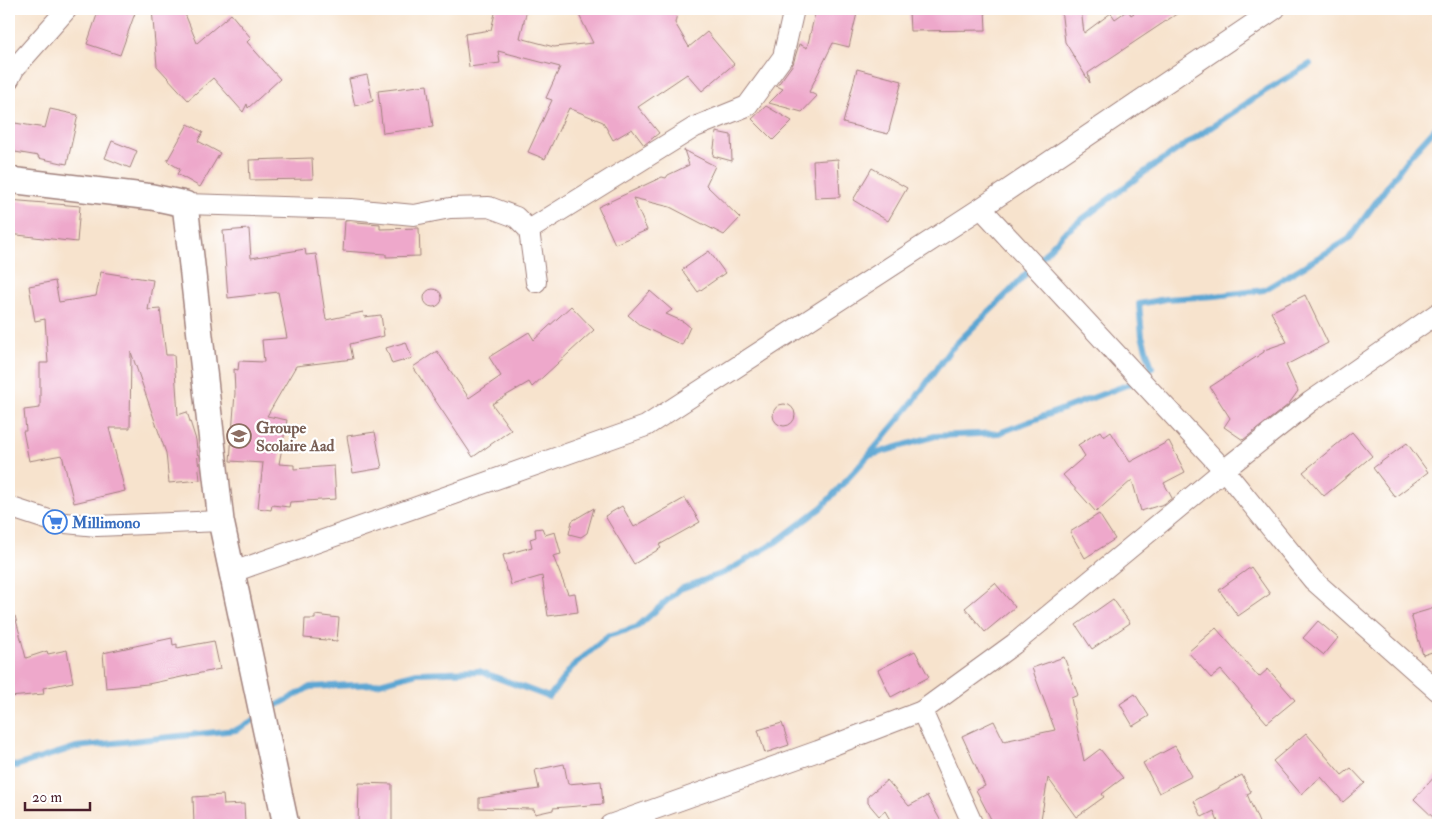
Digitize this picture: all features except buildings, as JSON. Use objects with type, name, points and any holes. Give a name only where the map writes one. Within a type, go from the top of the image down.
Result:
[{"type":"street","points":[[9,79],[14,69],[67,9]]},
{"type":"street","points":[[529,230],[695,127],[747,106],[783,57],[794,9]]},
{"type":"street","points":[[232,572],[646,426],[981,208],[1275,9]]},
{"type":"street","points":[[9,180],[152,197],[185,204],[351,209],[414,215],[450,208],[488,207],[516,217],[529,230],[536,282]]},
{"type":"street","points":[[185,204],[221,521],[286,825]]},
{"type":"street","points":[[981,208],[1224,470],[1313,580],[1438,691]]},
{"type":"street","points":[[610,825],[818,751],[922,710],[1014,644],[1224,470],[1317,397],[1438,313]]},
{"type":"street","points":[[9,507],[55,522],[97,526],[221,521]]},
{"type":"street","points":[[922,710],[973,825]]},
{"type":"waterway","points":[[267,711],[310,687],[376,684],[417,673],[479,671],[549,697],[572,667],[608,636],[637,627],[680,589],[726,572],[776,542],[822,507],[913,402],[950,350],[1008,293],[1064,233],[1146,171],[1265,91],[1310,64]]},
{"type":"waterway","points":[[871,455],[935,436],[999,433],[1140,380],[1152,368],[1142,336],[1139,304],[1165,299],[1215,296],[1264,290],[1349,239],[1408,158],[1438,125]]},
{"type":"waterway","points":[[9,765],[16,766],[76,747],[236,730],[257,718]]},
{"type":"place","name":"Groupe Scolaire Aad","points":[[239,436]]},
{"type":"place","name":"Millimono","points":[[55,522]]}]
